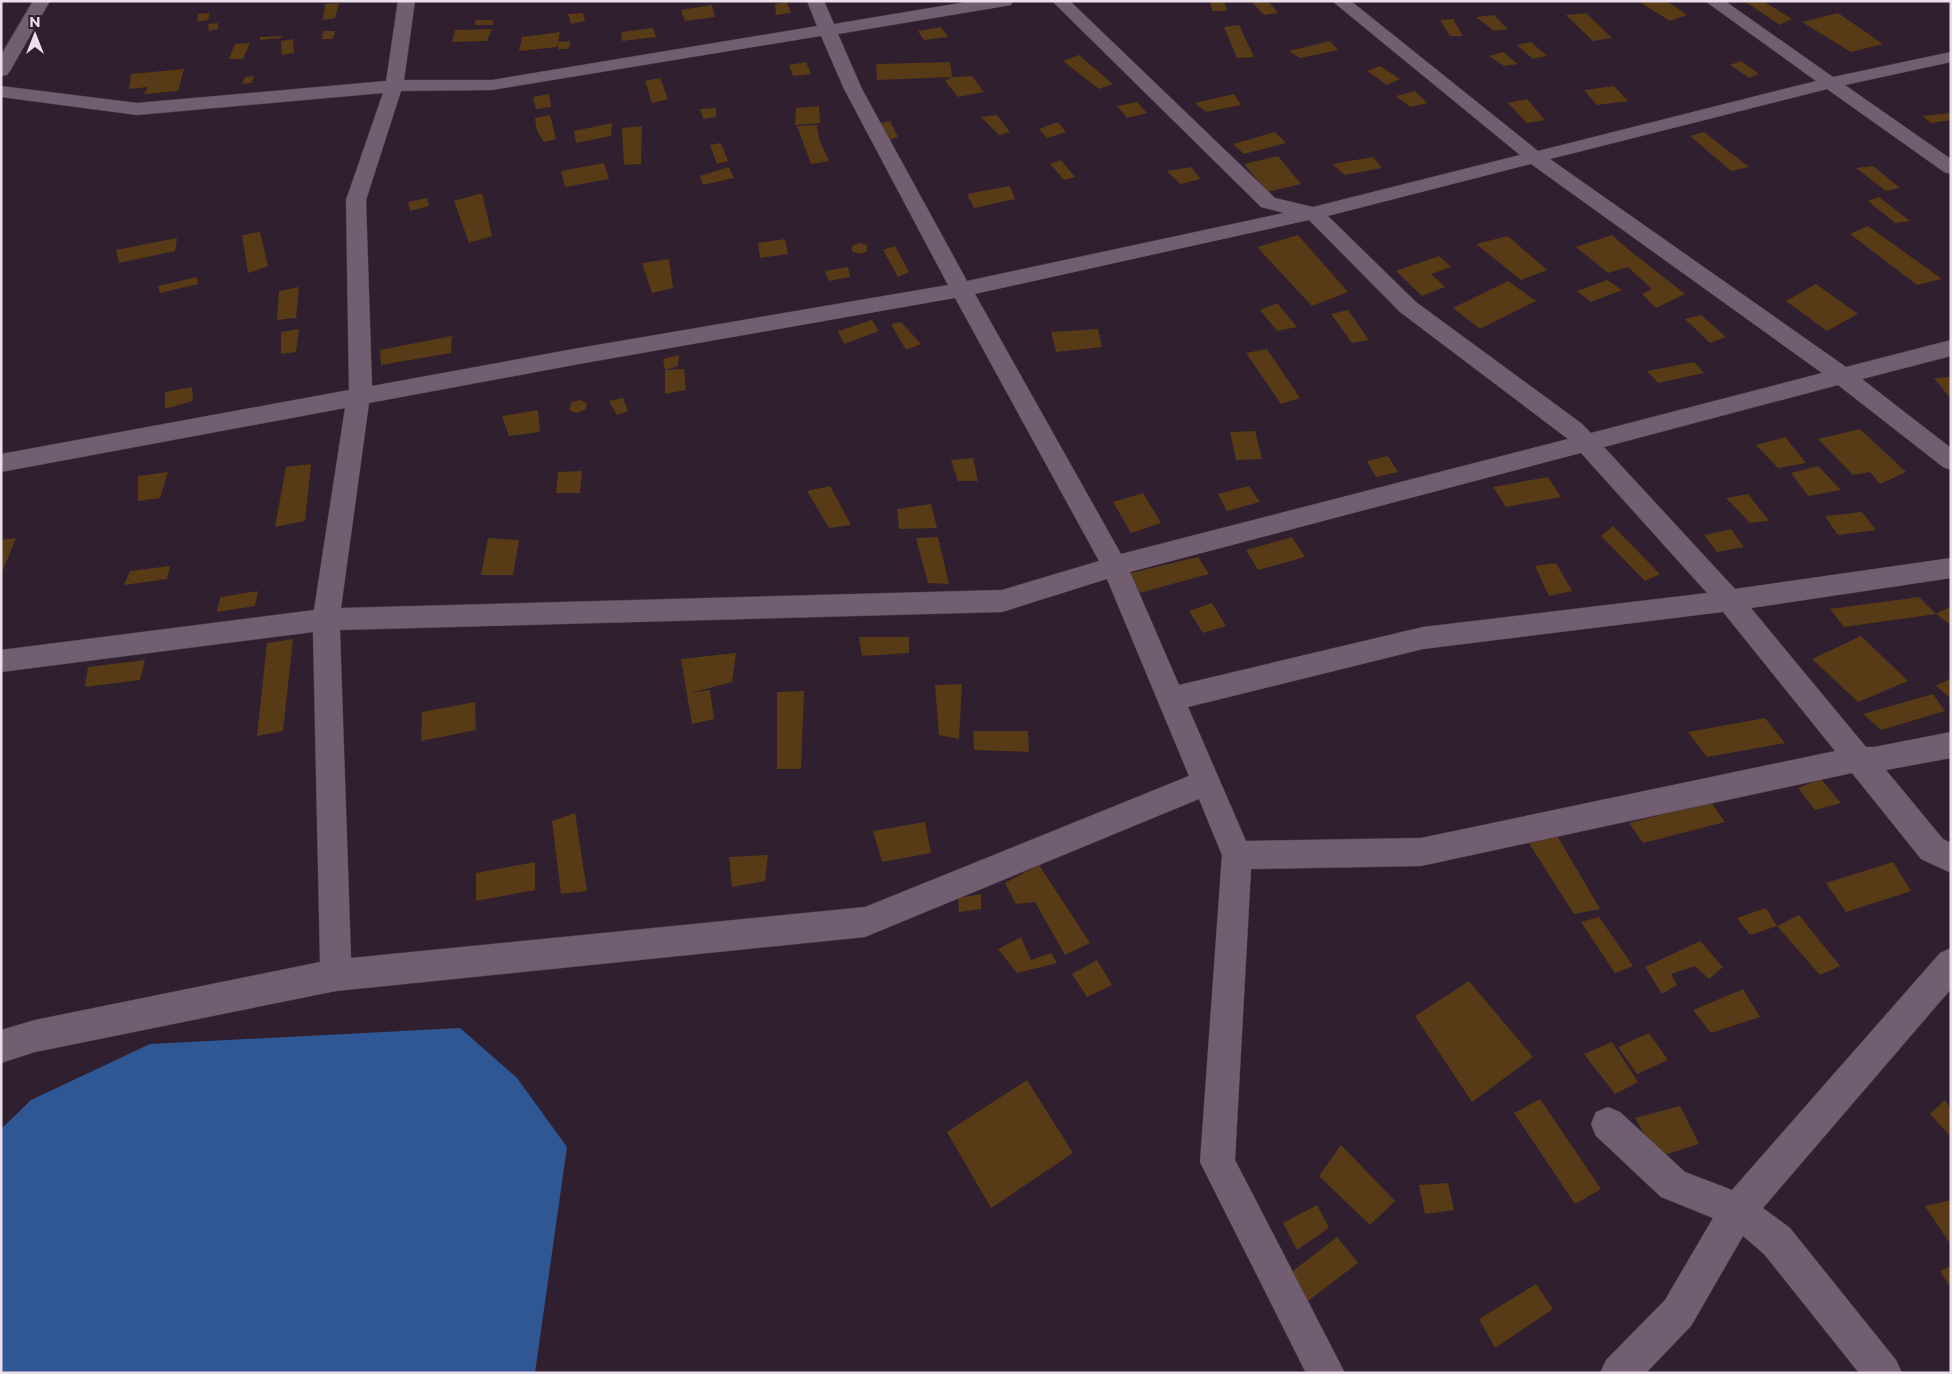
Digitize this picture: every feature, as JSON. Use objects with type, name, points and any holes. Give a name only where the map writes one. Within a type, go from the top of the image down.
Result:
[{"type":"street","points":[[1,71],[42,1]]},
{"type":"street","points":[[336,975],[326,619],[358,397],[361,390],[356,200],[394,86],[407,1]]},
{"type":"street","points":[[816,1],[853,89],[961,290],[1115,566],[1237,855],[1217,1162],[1326,1373]]},
{"type":"street","points":[[1,91],[137,109],[394,86],[492,85],[1006,1]]},
{"type":"street","points":[[1060,1],[1268,203],[1313,213],[1408,307],[1573,429],[1729,601],[1932,849],[1951,859]]},
{"type":"street","points":[[1340,1],[1534,157],[1843,376],[1951,461]]},
{"type":"street","points":[[1713,1],[1951,168]]},
{"type":"street","points":[[1,463],[579,356],[961,290],[1313,213],[1832,83],[1951,57]]},
{"type":"street","points":[[1,661],[326,619],[1002,601],[1115,566],[1951,348]]},
{"type":"street","points":[[1171,699],[1423,638],[1729,601],[1951,568]]},
{"type":"street","points":[[1237,855],[1421,852],[1858,759],[1874,760],[1951,745]]},
{"type":"street","points":[[1,1048],[35,1036],[336,975],[865,922],[1206,783]]},
{"type":"street","points":[[1619,1373],[1678,1313],[1738,1210],[1951,964]]},
{"type":"street","points":[[1608,1124],[1672,1185],[1738,1210],[1777,1241],[1883,1373]]},
{"type":"water","points":[[460,1028],[517,1078],[567,1147],[535,1373],[1,1373],[1,1129],[31,1100],[150,1044]]},
{"type":"building","points":[[1210,1],[1224,1],[1227,11],[1212,11]]},
{"type":"building","points":[[1251,1],[1268,1],[1278,13],[1264,15]]},
{"type":"building","points":[[1638,1],[1667,1],[1687,15],[1670,21]]},
{"type":"building","points":[[1744,1],[1763,1],[1792,19],[1780,25]]},
{"type":"building","points":[[787,2],[791,13],[776,15],[775,4]]},
{"type":"building","points":[[339,3],[335,18],[323,20],[325,4]]},
{"type":"building","points":[[712,5],[715,17],[685,21],[681,10]]},
{"type":"building","points":[[210,13],[208,20],[197,22],[198,14]]},
{"type":"building","points":[[583,13],[585,21],[571,24],[568,14]]},
{"type":"building","points":[[1586,13],[1612,38],[1593,41],[1566,15]]},
{"type":"building","points":[[1838,13],[1883,44],[1851,52],[1802,22]]},
{"type":"building","points":[[1494,15],[1508,29],[1494,31],[1476,17]]},
{"type":"building","points":[[1453,19],[1463,36],[1450,36],[1440,20]]},
{"type":"building","points":[[476,20],[493,20],[493,25],[474,25]]},
{"type":"building","points":[[218,23],[218,29],[209,31],[208,24]]},
{"type":"building","points":[[1239,25],[1254,57],[1237,58],[1224,27]]},
{"type":"building","points":[[941,27],[948,37],[924,40],[918,31]]},
{"type":"building","points":[[653,28],[656,37],[622,41],[621,32]]},
{"type":"building","points":[[492,29],[487,41],[452,42],[455,30]]},
{"type":"building","points":[[323,31],[335,31],[333,39],[322,39]]},
{"type":"building","points":[[560,32],[557,47],[519,51],[522,37]]},
{"type":"building","points":[[282,36],[281,38],[260,40],[260,37]]},
{"type":"building","points":[[293,39],[294,53],[282,55],[281,41]]},
{"type":"building","points":[[570,41],[569,49],[558,49],[558,42]]},
{"type":"building","points":[[1330,41],[1338,50],[1300,58],[1289,51]]},
{"type":"building","points":[[1531,42],[1547,56],[1533,59],[1517,45]]},
{"type":"building","points":[[250,43],[243,59],[229,59],[235,44]]},
{"type":"building","points":[[1503,52],[1518,64],[1504,66],[1489,56]]},
{"type":"building","points":[[1079,55],[1113,84],[1099,89],[1063,61]]},
{"type":"building","points":[[1741,61],[1759,74],[1749,78],[1730,65]]},
{"type":"building","points":[[806,62],[811,74],[793,76],[789,65]]},
{"type":"building","points":[[950,62],[952,77],[877,80],[876,64]]},
{"type":"building","points":[[1380,66],[1400,79],[1387,85],[1367,71]]},
{"type":"building","points":[[184,69],[178,91],[144,94],[148,87],[129,89],[131,74]]},
{"type":"building","points":[[254,76],[252,83],[242,84],[245,77]]},
{"type":"building","points":[[972,76],[984,92],[958,97],[945,81],[952,77]]},
{"type":"building","points":[[660,78],[668,99],[652,103],[645,81]]},
{"type":"building","points":[[1614,86],[1628,101],[1597,105],[1584,90]]},
{"type":"building","points":[[1415,91],[1427,103],[1410,107],[1396,96]]},
{"type":"building","points":[[549,94],[551,107],[536,109],[533,97]]},
{"type":"building","points":[[1234,94],[1241,105],[1206,112],[1195,103]]},
{"type":"building","points":[[1527,99],[1545,120],[1527,123],[1508,103]]},
{"type":"building","points":[[1137,102],[1147,113],[1127,118],[1117,106]]},
{"type":"building","points":[[819,106],[820,123],[795,125],[796,108]]},
{"type":"building","points":[[716,108],[716,117],[703,119],[700,109]]},
{"type":"building","points":[[1951,113],[1951,120],[1931,123],[1922,116]]},
{"type":"building","points":[[550,115],[556,139],[544,142],[537,131],[535,118]]},
{"type":"building","points":[[997,115],[1010,132],[999,135],[981,117]]},
{"type":"building","points":[[890,121],[898,137],[886,141],[876,124]]},
{"type":"building","points":[[1058,122],[1066,132],[1047,138],[1039,129]]},
{"type":"building","points":[[612,123],[611,136],[576,143],[574,131]]},
{"type":"building","points":[[817,125],[819,139],[829,161],[811,164],[797,126]]},
{"type":"building","points":[[642,126],[641,164],[624,165],[622,128]]},
{"type":"building","points":[[1275,132],[1286,143],[1244,154],[1233,144]]},
{"type":"building","points":[[1704,132],[1749,167],[1731,171],[1690,136]]},
{"type":"building","points":[[721,143],[728,161],[717,164],[710,145]]},
{"type":"building","points":[[1278,156],[1301,184],[1267,192],[1244,164]]},
{"type":"building","points":[[1373,157],[1382,168],[1345,175],[1332,164]]},
{"type":"building","points":[[1061,160],[1075,177],[1064,180],[1050,164]]},
{"type":"building","points":[[604,163],[609,179],[565,187],[561,171]]},
{"type":"building","points":[[1873,166],[1900,188],[1886,191],[1856,168]]},
{"type":"building","points":[[729,167],[734,178],[703,185],[700,176]]},
{"type":"building","points":[[1191,167],[1201,179],[1180,184],[1167,171]]},
{"type":"building","points":[[1010,186],[1015,199],[974,208],[967,194]]},
{"type":"building","points":[[482,193],[492,236],[469,243],[454,201]]},
{"type":"building","points":[[1879,197],[1910,221],[1895,223],[1868,201]]},
{"type":"building","points":[[427,198],[429,206],[410,211],[408,202]]},
{"type":"building","points":[[1868,226],[1942,279],[1917,285],[1850,234]]},
{"type":"building","points":[[260,232],[268,266],[248,273],[242,235]]},
{"type":"building","points":[[1298,235],[1348,292],[1312,306],[1257,247]]},
{"type":"building","points":[[1612,235],[1685,294],[1656,308],[1642,294],[1652,289],[1628,267],[1608,273],[1576,247]]},
{"type":"building","points":[[1508,236],[1547,270],[1521,280],[1476,244]]},
{"type":"building","points":[[177,238],[175,251],[119,263],[116,250]]},
{"type":"building","points":[[785,239],[788,254],[760,258],[758,243]]},
{"type":"building","points":[[860,243],[867,245],[867,251],[861,254],[853,252],[851,249],[853,245]]},
{"type":"building","points":[[895,246],[909,272],[898,277],[883,250]]},
{"type":"building","points":[[1439,256],[1451,267],[1431,274],[1445,287],[1422,296],[1396,271]]},
{"type":"building","points":[[669,259],[673,288],[652,293],[642,263]]},
{"type":"building","points":[[848,267],[850,277],[829,281],[825,271]]},
{"type":"building","points":[[197,277],[198,284],[160,293],[158,286]]},
{"type":"building","points":[[1607,280],[1622,290],[1591,302],[1577,291]]},
{"type":"building","points":[[1508,281],[1536,301],[1480,329],[1453,308]]},
{"type":"building","points":[[1816,284],[1858,314],[1827,331],[1786,301]]},
{"type":"building","points":[[299,287],[296,318],[277,320],[279,291]]},
{"type":"building","points":[[1277,303],[1297,327],[1277,331],[1260,310]]},
{"type":"building","points":[[1348,310],[1369,340],[1352,343],[1331,314]]},
{"type":"building","points":[[1701,315],[1726,337],[1710,343],[1685,319]]},
{"type":"building","points":[[872,320],[879,331],[844,344],[838,331]]},
{"type":"building","points":[[901,322],[921,344],[906,350],[891,324]]},
{"type":"building","points":[[299,329],[296,352],[281,354],[281,332]]},
{"type":"building","points":[[1098,329],[1102,347],[1056,352],[1051,332]]},
{"type":"building","points":[[452,336],[451,353],[381,365],[380,350]]},
{"type":"building","points":[[1267,349],[1300,398],[1281,404],[1246,353]]},
{"type":"building","points":[[679,355],[678,366],[665,370],[663,359]]},
{"type":"building","points":[[1694,362],[1704,373],[1658,383],[1647,371]]},
{"type":"building","points":[[684,369],[686,390],[665,394],[665,370]]},
{"type":"building","points":[[1951,377],[1951,399],[1934,378]]},
{"type":"building","points":[[192,387],[193,401],[165,409],[165,392]]},
{"type":"building","points":[[623,398],[628,411],[617,415],[609,401]]},
{"type":"building","points":[[580,400],[587,403],[586,409],[577,413],[569,410],[572,402]]},
{"type":"building","points":[[538,410],[540,432],[509,436],[502,416]]},
{"type":"building","points":[[1860,429],[1906,472],[1880,484],[1870,472],[1853,475],[1818,439]]},
{"type":"building","points":[[1255,431],[1262,459],[1236,460],[1230,432]]},
{"type":"building","points":[[1785,437],[1806,463],[1778,468],[1756,445]]},
{"type":"building","points":[[1388,456],[1398,472],[1376,477],[1367,461]]},
{"type":"building","points":[[973,458],[978,481],[958,481],[951,460]]},
{"type":"building","points":[[311,464],[305,521],[275,527],[286,467]]},
{"type":"building","points":[[1818,466],[1841,490],[1808,496],[1791,473]]},
{"type":"building","points":[[582,471],[580,493],[556,493],[558,472]]},
{"type":"building","points":[[168,472],[160,498],[138,501],[138,476]]},
{"type":"building","points":[[1548,477],[1561,497],[1506,507],[1493,487]]},
{"type":"building","points":[[830,486],[851,525],[829,528],[807,491]]},
{"type":"building","points":[[1249,486],[1260,502],[1227,511],[1218,494]]},
{"type":"building","points":[[1143,493],[1161,523],[1131,533],[1113,502]]},
{"type":"building","points":[[1748,494],[1769,521],[1750,523],[1726,498]]},
{"type":"building","points":[[931,504],[937,528],[899,529],[897,509]]},
{"type":"building","points":[[1862,512],[1876,530],[1838,535],[1825,516]]},
{"type":"building","points":[[1613,526],[1660,574],[1645,581],[1601,536]]},
{"type":"building","points":[[1731,529],[1744,547],[1717,552],[1704,535]]},
{"type":"building","points":[[938,537],[949,584],[928,583],[916,538]]},
{"type":"building","points":[[1292,537],[1305,557],[1258,570],[1246,550]]},
{"type":"building","points":[[16,538],[1,575],[1,540]]},
{"type":"building","points":[[488,538],[519,540],[513,575],[481,575]]},
{"type":"building","points":[[1198,557],[1209,574],[1132,595],[1122,575]]},
{"type":"building","points":[[1556,563],[1572,591],[1549,596],[1535,566]]},
{"type":"building","points":[[170,566],[167,579],[124,585],[130,571]]},
{"type":"building","points":[[258,591],[255,606],[217,612],[220,597]]},
{"type":"building","points":[[1919,597],[1936,614],[1844,627],[1830,609]]},
{"type":"building","points":[[1212,603],[1226,626],[1203,633],[1189,611]]},
{"type":"building","points":[[1951,606],[1951,625],[1936,614]]},
{"type":"building","points":[[1861,636],[1908,681],[1858,702],[1812,659]]},
{"type":"building","points":[[859,637],[909,637],[909,653],[862,656]]},
{"type":"building","points":[[293,639],[283,731],[257,736],[267,643]]},
{"type":"building","points":[[736,653],[732,682],[690,693],[710,690],[714,719],[692,724],[681,659]]},
{"type":"building","points":[[145,660],[140,680],[85,687],[88,667]]},
{"type":"building","points":[[1951,678],[1951,699],[1936,686]]},
{"type":"building","points":[[962,684],[959,739],[939,735],[935,685]]},
{"type":"building","points":[[804,691],[801,769],[777,769],[777,692]]},
{"type":"building","points":[[1933,694],[1945,711],[1881,730],[1863,714]]},
{"type":"building","points":[[475,702],[476,730],[421,741],[422,712]]},
{"type":"building","points":[[1765,718],[1785,743],[1707,757],[1688,732]]},
{"type":"building","points":[[973,731],[1028,731],[1029,752],[974,750]]},
{"type":"building","points":[[1821,779],[1841,803],[1815,810],[1798,788]]},
{"type":"building","points":[[1711,802],[1725,822],[1643,843],[1629,823]]},
{"type":"building","points":[[575,813],[587,891],[561,894],[552,821]]},
{"type":"building","points":[[925,822],[931,853],[882,862],[873,831]]},
{"type":"building","points":[[1552,827],[1600,909],[1574,914],[1525,837]]},
{"type":"building","points":[[768,855],[765,881],[732,887],[729,857]]},
{"type":"building","points":[[535,862],[535,890],[476,901],[476,873]]},
{"type":"building","points":[[1893,862],[1911,891],[1846,912],[1826,883]]},
{"type":"building","points":[[1039,865],[1090,943],[1065,955],[1035,902],[1016,904],[1005,883]]},
{"type":"building","points":[[981,894],[981,909],[959,912],[958,898]]},
{"type":"building","points":[[1766,908],[1777,926],[1750,935],[1737,918]]},
{"type":"building","points":[[1799,915],[1840,966],[1820,975],[1777,926]]},
{"type":"building","points":[[1599,917],[1633,966],[1615,973],[1581,922]]},
{"type":"building","points":[[1021,937],[1031,960],[1051,953],[1057,963],[1017,973],[998,949]]},
{"type":"building","points":[[1700,941],[1723,967],[1709,979],[1695,966],[1671,974],[1677,985],[1662,994],[1645,967]]},
{"type":"building","points":[[1097,960],[1112,985],[1087,997],[1072,974]]},
{"type":"building","points":[[1469,981],[1533,1057],[1472,1102],[1415,1016]]},
{"type":"building","points":[[1743,989],[1760,1017],[1711,1033],[1693,1010]]},
{"type":"building","points":[[1649,1033],[1668,1060],[1637,1074],[1618,1047]]},
{"type":"building","points":[[1612,1042],[1638,1082],[1615,1094],[1584,1054]]},
{"type":"building","points":[[1027,1080],[1073,1153],[991,1208],[947,1132]]},
{"type":"building","points":[[1540,1099],[1601,1189],[1575,1204],[1514,1113]]},
{"type":"building","points":[[1945,1100],[1951,1109],[1951,1137],[1930,1114]]},
{"type":"building","points":[[1680,1106],[1699,1144],[1658,1157],[1635,1118]]},
{"type":"building","points":[[1341,1145],[1395,1201],[1370,1225],[1319,1176]]},
{"type":"building","points":[[1448,1183],[1454,1210],[1425,1214],[1419,1185]]},
{"type":"building","points":[[1951,1200],[1951,1245],[1925,1206]]},
{"type":"building","points":[[1317,1205],[1329,1228],[1297,1250],[1283,1223]]},
{"type":"building","points":[[1337,1237],[1358,1263],[1308,1301],[1289,1274]]},
{"type":"building","points":[[1951,1266],[1951,1288],[1940,1271]]},
{"type":"building","points":[[1536,1284],[1553,1309],[1495,1348],[1479,1319]]}]
